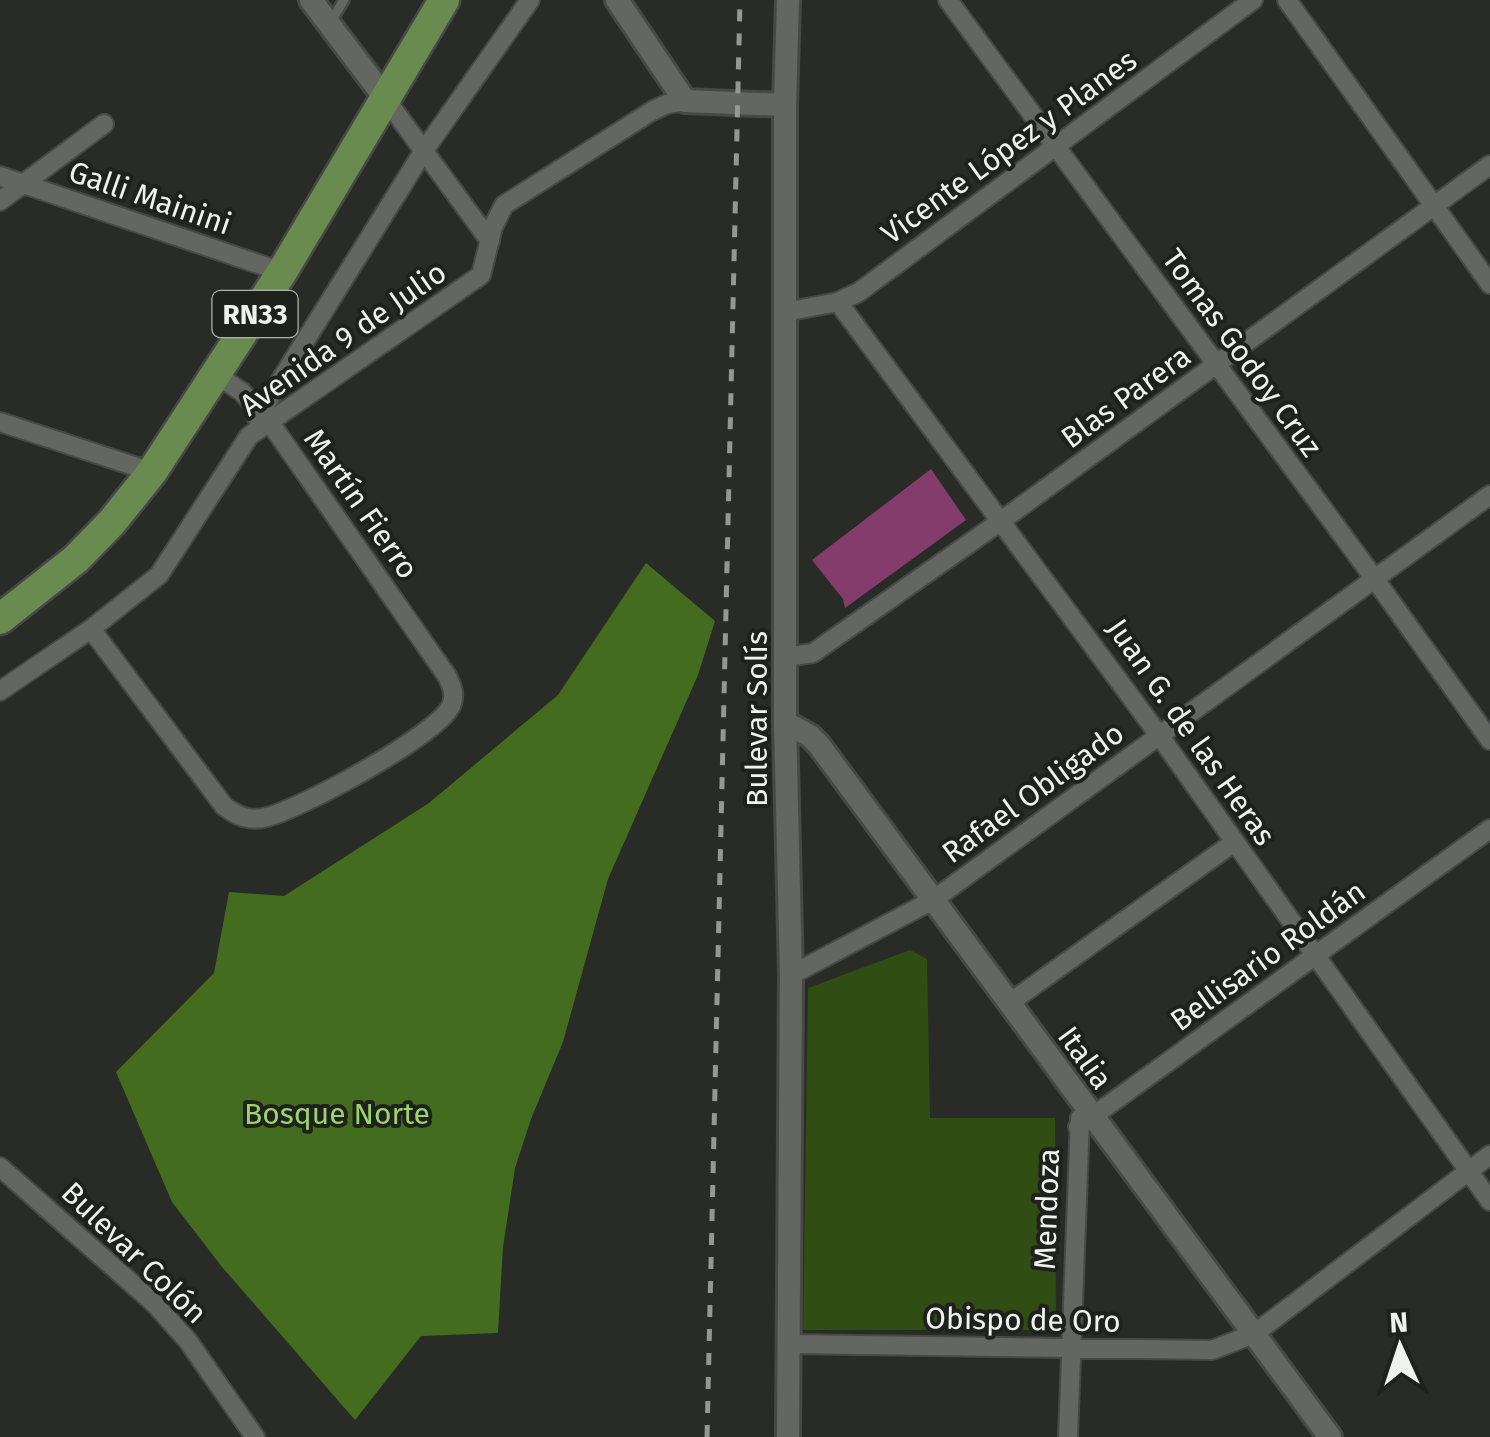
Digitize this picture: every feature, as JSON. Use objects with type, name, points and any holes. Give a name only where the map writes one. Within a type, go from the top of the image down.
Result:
[{"type":"highway","name":"RN33","points":[[0,618],[76,559],[152,472],[282,272],[444,0]]},
{"type":"street","points":[[311,0],[490,241]]},
{"type":"street","points":[[266,417],[423,152],[530,0]]},
{"type":"street","points":[[616,0],[685,100],[785,104]]},
{"type":"street","name":"Bulevar Solís","points":[[788,0],[788,1437]]},
{"type":"street","name":"Tomas Godoy Cruz","points":[[948,0],[1490,740]]},
{"type":"street","name":"Vicente López y Planes","points":[[785,312],[838,302],[859,292],[1253,0]]},
{"type":"street","points":[[1287,0],[1490,284]]},
{"type":"street","name":"Avenida 9 de Julio","points":[[0,691],[92,629],[159,575],[249,436],[266,417],[481,275],[504,205],[652,111],[685,100]]},
{"type":"street","points":[[0,201],[104,124]]},
{"type":"street","name":"Blas Parera","points":[[786,656],[812,653],[1002,521],[1490,165]]},
{"type":"street","name":"Galli Mainini","points":[[0,176],[282,272]]},
{"type":"street","name":"Juan G. de las Heras","points":[[838,302],[1159,735],[1490,1201]]},
{"type":"street","name":"Martín Fierro","points":[[92,629],[224,806],[248,818],[266,818],[360,772],[436,724],[450,709],[454,697],[447,676],[266,417],[217,375]]},
{"type":"street","points":[[0,422],[152,472]]},
{"type":"street","name":"Rafael Obligado","points":[[791,974],[933,900],[1490,495]]},
{"type":"street","name":"Italia","points":[[785,722],[819,745],[1008,1004],[1084,1116],[1330,1437]]},
{"type":"street","name":"Bellisario Roldán","points":[[1084,1116],[1490,829]]},
{"type":"street","points":[[1008,1004],[1233,842]]},
{"type":"street","name":"Mendoza","points":[[1068,1437],[1069,1348],[1084,1116]]},
{"type":"street","name":"Obispo de Oro","points":[[789,1344],[1212,1350],[1254,1334],[1490,1156]]},
{"type":"street","name":"Bulevar Colón","points":[[0,1166],[154,1304],[188,1342],[255,1437]]},
{"type":"lane","points":[[329,24],[344,0]]},
{"type":"green space","name":"Bosque Norte","points":[[646,563],[715,621],[698,675],[608,879],[563,1042],[515,1168],[503,1247],[498,1333],[421,1336],[355,1420],[222,1267],[172,1202],[116,1072],[214,973],[229,892],[284,896],[429,803],[558,695]]},
{"type":"green space","points":[[910,950],[927,959],[930,1118],[1055,1118],[1056,1330],[803,1330],[808,988]]},
{"type":"building","points":[[931,469],[966,520],[845,608],[843,599],[812,560]]},
{"type":"railway","points":[[707,1437],[740,0]]}]
